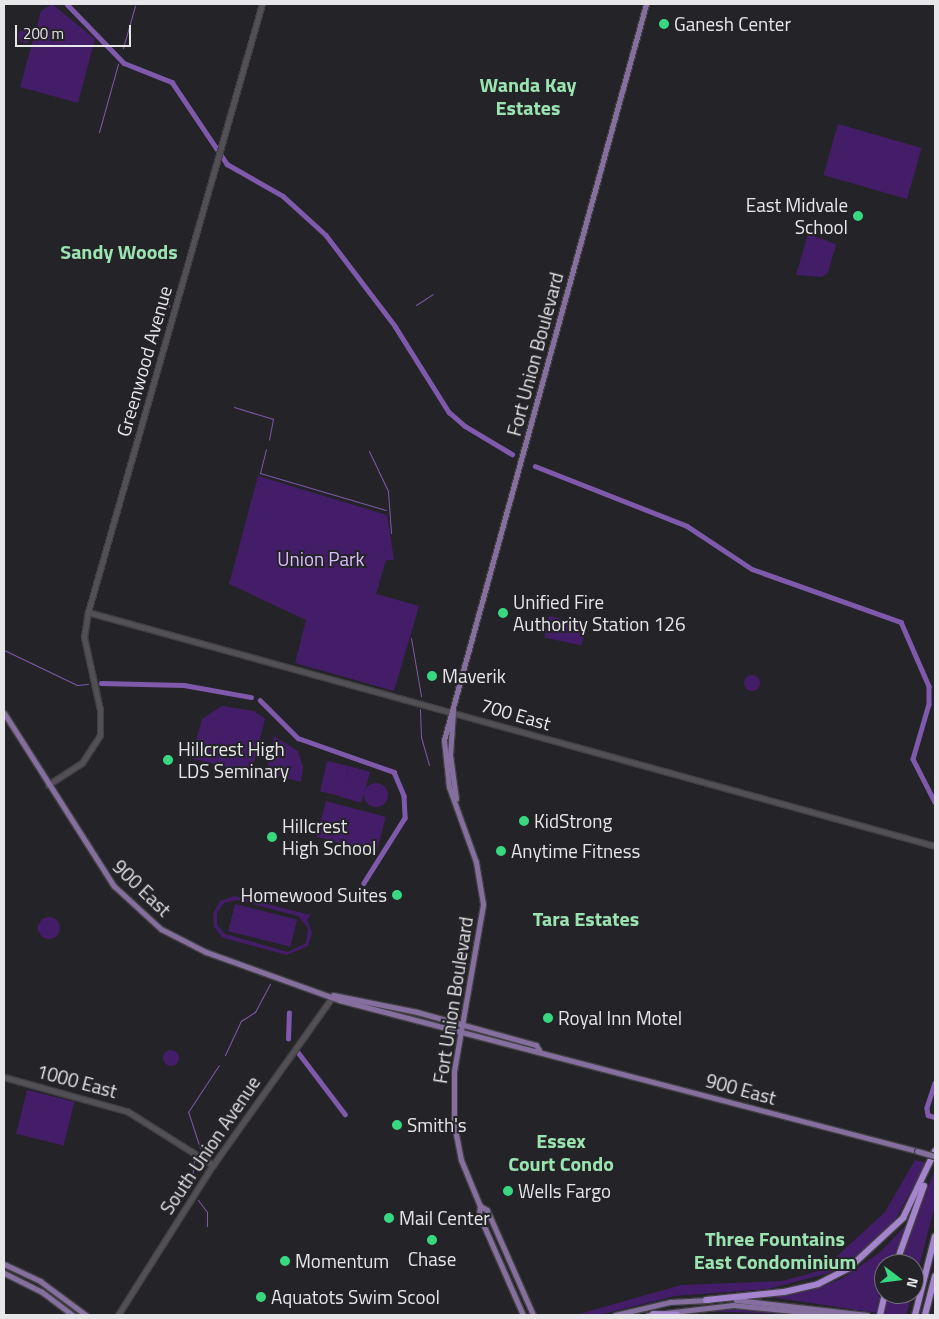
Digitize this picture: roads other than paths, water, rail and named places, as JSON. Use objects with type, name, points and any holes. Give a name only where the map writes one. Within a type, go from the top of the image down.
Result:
[{"type":"highway","points":[[900,1254],[935,1154]]},
{"type":"highway","points":[[706,1300],[784,1292],[818,1284],[849,1268],[903,1218],[935,1154]]},
{"type":"highway","points":[[914,1315],[935,1236]]},
{"type":"highway","points":[[925,1315],[935,1276]]},
{"type":"highway","points":[[650,1314],[677,1315]]},
{"type":"main road","name":"Fort Union Boulevard","points":[[522,1315],[479,1215],[480,1206],[461,1160],[453,1111],[462,1024],[482,904],[478,871],[456,799],[450,793],[444,754],[447,724],[453,711],[646,4]]},
{"type":"main road","name":"900 East","points":[[4,713],[104,874],[161,928],[216,957],[333,995],[535,1053],[539,1050]]},
{"type":"main road","name":"900 East","points":[[333,995],[340,993],[462,1024],[536,1045],[539,1050],[917,1151],[935,1154]]},
{"type":"main road","name":"Fort Union Boulevard","points":[[480,1206],[487,1210],[533,1314]]},
{"type":"main road","points":[[4,1264],[47,1285],[86,1315]]},
{"type":"main road","points":[[4,1273],[42,1292],[73,1315]]},
{"type":"main road","points":[[615,1315],[670,1302],[706,1300],[781,1302],[868,1315]]},
{"type":"main road","points":[[650,1314],[740,1305],[834,1315]]},
{"type":"street","name":"Greenwood Avenue","points":[[48,784],[82,764],[100,735],[100,710],[84,637],[88,612],[262,4]]},
{"type":"street","name":"700 East","points":[[88,612],[453,711],[935,846]]},
{"type":"street","name":"South Union Avenue","points":[[118,1315],[213,1165],[333,995]]},
{"type":"street","name":"1000 East","points":[[4,1077],[115,1107],[140,1119],[213,1165]]},
{"type":"waterway","points":[[67,4],[124,63],[172,82],[227,164],[283,196],[326,235],[395,326],[449,412],[465,426],[512,454]]},
{"type":"waterway","points":[[123,48],[135,6]]},
{"type":"waterway","points":[[99,132],[118,64]]},
{"type":"waterway","points":[[162,291],[169,306]]},
{"type":"waterway","points":[[416,305],[433,294]]},
{"type":"waterway","points":[[550,304],[555,303]]},
{"type":"waterway","points":[[234,407],[273,419],[269,440]]},
{"type":"waterway","points":[[266,449],[260,473],[386,510]]},
{"type":"waterway","points":[[369,451],[388,491],[391,533]]},
{"type":"waterway","points":[[535,466],[687,526],[752,569],[901,622],[929,686],[929,704],[913,759],[935,802]]},
{"type":"waterway","points":[[411,638],[421,696]]},
{"type":"waterway","points":[[4,650],[77,685],[88,684]]},
{"type":"waterway","points":[[101,683],[184,685],[251,697]]},
{"type":"waterway","points":[[260,700],[298,738],[394,772],[404,796],[405,818],[364,883]]},
{"type":"waterway","points":[[420,709],[421,737],[429,765]]},
{"type":"waterway","points":[[225,1055],[241,1021],[255,1012],[270,984]]},
{"type":"waterway","points":[[288,1039],[289,1013]]},
{"type":"waterway","points":[[298,1052],[345,1114]]},
{"type":"waterway","points":[[200,1148],[188,1112],[219,1065]]},
{"type":"waterway","points":[[935,1083],[927,1108],[928,1115],[935,1117]]},
{"type":"waterway","points":[[191,1186],[194,1160]]},
{"type":"waterway","points":[[198,1200],[207,1212],[207,1226]]},
{"type":"place","name":"Ganesh Center","points":[[664,24]]},
{"type":"place","name":"East Midvale School","points":[[858,216]]},
{"type":"place","name":"Unified Fire Authority Station 126","points":[[503,613]]},
{"type":"place","name":"Maverik","points":[[432,676]]},
{"type":"place","name":"Hillcrest High LDS Seminary","points":[[168,760]]},
{"type":"place","name":"KidStrong","points":[[524,821]]},
{"type":"place","name":"Hillcrest High School","points":[[272,837]]},
{"type":"place","name":"Anytime Fitness","points":[[501,851]]},
{"type":"place","name":"Homewood Suites","points":[[397,895]]},
{"type":"place","name":"Royal Inn Motel","points":[[548,1018]]},
{"type":"place","name":"Smith's","points":[[397,1125]]},
{"type":"place","name":"Wells Fargo","points":[[508,1191]]},
{"type":"place","name":"Mail Center","points":[[389,1218]]},
{"type":"place","name":"Chase","points":[[432,1240]]},
{"type":"place","name":"Momentum","points":[[285,1261]]},
{"type":"place","name":"Aquatots Swim Scool","points":[[261,1297]]},
{"type":"district","name":"Wanda Kay Estates","points":[[528,96]]},
{"type":"district","name":"Sandy Woods","points":[[119,251]]},
{"type":"district","name":"Tara Estates","points":[[586,918]]},
{"type":"district","name":"Essex Court Condo","points":[[561,1152]]},
{"type":"district","name":"Three Fountains East Condominium","points":[[775,1250]]},
{"type":"park label","name":"Union Park","points":[[321,559]]}]
